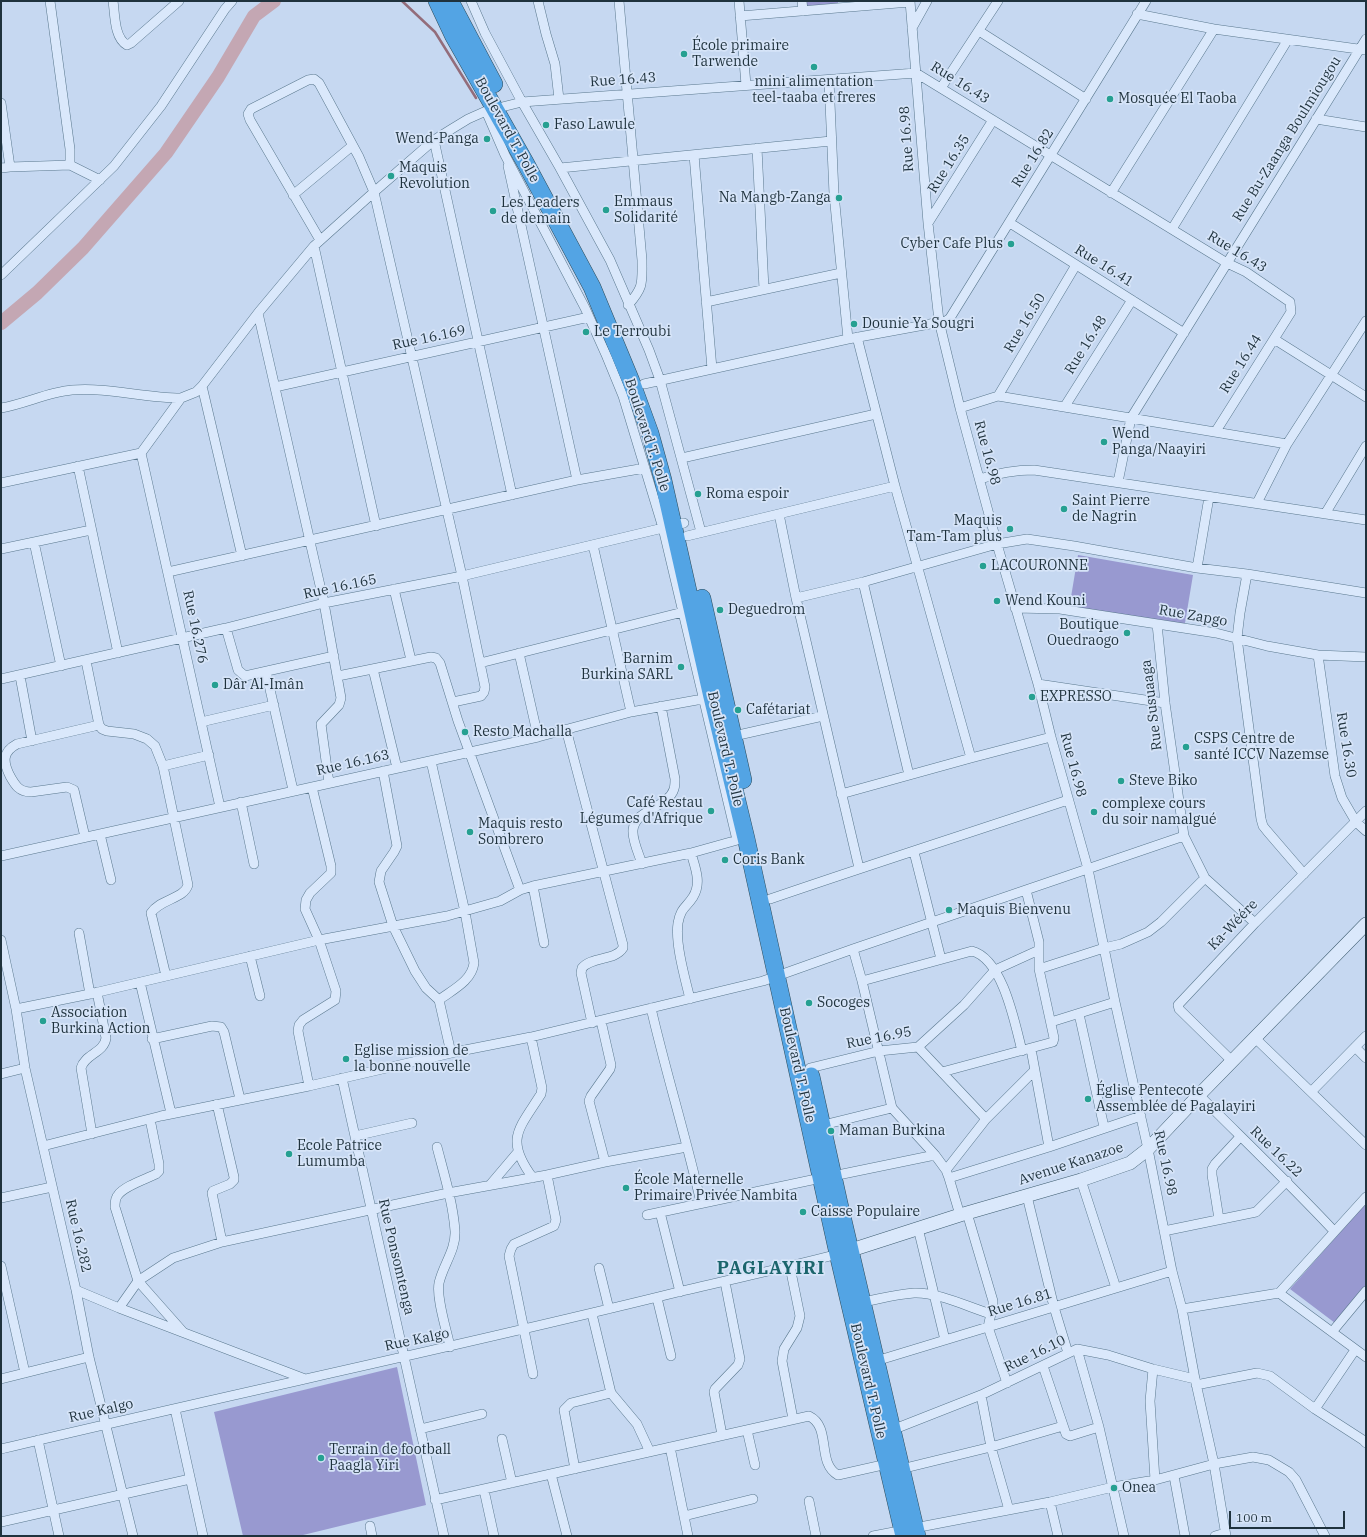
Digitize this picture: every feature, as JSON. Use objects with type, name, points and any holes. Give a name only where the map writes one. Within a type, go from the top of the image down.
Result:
[{"type":"highway","name":"Boulevard T. Polle","points":[[437,1],[453,35],[502,107],[583,244],[619,320],[652,382],[660,429],[682,529],[741,839],[810,1068],[823,1125],[827,1177]]},
{"type":"highway","name":"Boulevard T. Polle","points":[[450,1],[576,255],[606,319],[650,433],[663,480],[682,529]]},
{"type":"highway","name":"Boulevard T. Polle","points":[[713,697],[734,736],[770,899],[782,974],[844,1252],[910,1532]]},
{"type":"highway","name":"Boulevard T. Polle","points":[[844,1252],[862,1302],[876,1361],[892,1430],[894,1466]]},
{"type":"street","points":[[50,1],[70,149],[70,165]]},
{"type":"street","points":[[113,1],[118,37],[127,45],[131,44],[175,2]]},
{"type":"street","points":[[1,275],[114,166],[161,106],[225,9],[232,1]]},
{"type":"street","points":[[470,1],[485,33],[502,107],[505,155],[577,480]]},
{"type":"street","points":[[538,1],[544,28],[555,64],[559,99]]},
{"type":"street","points":[[619,1],[642,260],[642,279],[640,291],[628,304]]},
{"type":"street","points":[[739,1],[746,85]]},
{"type":"street","points":[[802,1],[803,11]]},
{"type":"street","points":[[912,28],[927,1]]},
{"type":"street","points":[[941,88],[998,1]]},
{"type":"street","name":"Rue 16.82","points":[[939,321],[950,318],[1146,1]]},
{"type":"street","points":[[740,16],[803,11],[843,5],[910,2]]},
{"type":"street","name":"Rue 16.98","points":[[910,2],[928,223],[939,321],[960,408],[1015,608],[1038,684],[1068,800],[1088,869],[1115,1002],[1148,1149],[1172,1271],[1182,1309],[1195,1382],[1214,1464],[1226,1534]]},
{"type":"street","points":[[1137,14],[1287,41],[1363,50]]},
{"type":"street","points":[[1111,193],[1214,29]]},
{"type":"street","points":[[979,31],[1086,99]]},
{"type":"street","name":"Rue Bu-Zaanga Boulmiougou","points":[[1131,418],[1316,119],[1363,50],[1366,39]]},
{"type":"street","points":[[1172,229],[1287,41]]},
{"type":"street","name":"Rue 16.43","points":[[181,398],[188,396],[202,386],[258,313],[317,243],[434,140],[468,119],[502,107],[559,99],[916,73],[1227,263],[1246,272],[1290,302],[1291,312]]},
{"type":"street","points":[[376,526],[342,371],[317,243],[294,195],[250,120],[248,114],[251,109],[308,80],[314,80],[319,84],[359,157],[374,192],[462,576],[485,687],[481,696],[453,702]]},
{"type":"street","points":[[829,80],[831,141],[841,272],[852,338],[876,414],[972,758]]},
{"type":"street","points":[[1,103],[6,168],[70,165],[100,180]]},
{"type":"street","points":[[502,107],[560,168],[610,260],[649,350],[652,382],[682,458],[683,612],[713,697]]},
{"type":"street","points":[[1316,119],[1366,127]]},
{"type":"street","name":"Rue 16.35","points":[[928,223],[993,120]]},
{"type":"street","points":[[434,140],[512,495]]},
{"type":"street","points":[[560,168],[831,141]]},
{"type":"street","points":[[294,195],[352,146]]},
{"type":"street","points":[[757,148],[764,289]]},
{"type":"street","points":[[505,155],[589,317],[607,357],[622,396],[645,468],[682,529]]},
{"type":"street","points":[[694,155],[712,369]]},
{"type":"street","name":"Rue 16.41","points":[[1010,223],[1184,333]]},
{"type":"street","name":"Rue 16.50","points":[[998,396],[1076,265]]},
{"type":"street","points":[[706,302],[841,272]]},
{"type":"street","name":"Rue 16.48","points":[[1065,406],[1132,300]]},
{"type":"street","name":"Rue 16.44","points":[[1216,431],[1291,312]]},
{"type":"street","points":[[258,313],[324,603],[338,676],[341,702],[320,724],[329,783]]},
{"type":"street","name":"Rue 16.169","points":[[275,387],[589,317]]},
{"type":"street","points":[[652,382],[852,338],[939,321]]},
{"type":"street","points":[[1257,504],[1287,444],[1366,321]]},
{"type":"street","points":[[1274,339],[1366,397]]},
{"type":"street","points":[[202,386],[242,556]]},
{"type":"street","points":[[1,408],[70,390],[91,389],[181,398]]},
{"type":"street","points":[[960,408],[998,396],[1287,444]]},
{"type":"street","points":[[1,483],[141,453],[181,398]]},
{"type":"street","points":[[682,458],[876,414]]},
{"type":"street","points":[[1118,482],[1131,418]]},
{"type":"street","points":[[1325,514],[1366,446]]},
{"type":"street","name":"Rue 16.276","points":[[141,453],[220,807]]},
{"type":"street","points":[[78,466],[118,653]]},
{"type":"street","points":[[168,572],[577,480],[645,468]]},
{"type":"street","points":[[980,479],[1016,470],[1034,470],[1366,520]]},
{"type":"street","name":"Rue 16.165","points":[[1,680],[226,628],[324,603],[462,576],[594,545],[682,529],[779,514],[895,486]]},
{"type":"street","points":[[1197,568],[1210,497]]},
{"type":"street","points":[[779,514],[796,598],[859,868]]},
{"type":"street","points":[[1,549],[91,530]]},
{"type":"street","points":[[796,598],[864,582],[997,544],[1022,540],[1032,540],[1197,568],[1247,574],[1366,593]]},
{"type":"street","points":[[34,542],[61,666]]},
{"type":"street","points":[[594,545],[631,712]]},
{"type":"street","points":[[1247,574],[1237,638],[1261,819],[1263,826],[1304,874]]},
{"type":"street","points":[[864,582],[909,775]]},
{"type":"street","points":[[394,589],[411,660]]},
{"type":"street","name":"Rue Zapgo","points":[[1015,608],[1060,609],[1216,633],[1267,646],[1318,655],[1366,657]]},
{"type":"street","points":[[480,663],[683,612]]},
{"type":"street","name":"Rue Susuaaga","points":[[1157,624],[1165,703],[1184,836],[1206,878],[1255,922]]},
{"type":"street","points":[[226,628],[236,666],[241,674],[245,676],[334,656]]},
{"type":"street","points":[[519,653],[538,737]]},
{"type":"street","name":"Rue 16.30","points":[[1318,655],[1335,776],[1342,798],[1356,822],[1366,831]]},
{"type":"street","points":[[338,676],[431,657],[436,658],[440,662],[470,752],[520,890]]},
{"type":"street","points":[[86,660],[99,725],[102,729],[107,731],[134,734],[148,739],[155,746],[163,766],[188,885],[184,892],[157,906],[151,912],[166,976]]},
{"type":"street","points":[[373,668],[397,768]]},
{"type":"street","points":[[266,672],[294,790]]},
{"type":"street","points":[[20,676],[32,741]]},
{"type":"street","points":[[1038,684],[1165,703]]},
{"type":"street","name":"Rue 16.163","points":[[1,856],[538,737],[631,712],[713,697]]},
{"type":"street","points":[[201,722],[274,705]]},
{"type":"street","points":[[642,864],[633,831],[634,824],[638,818],[669,797],[674,790],[676,779],[661,706]]},
{"type":"street","points":[[734,736],[823,716]]},
{"type":"street","points":[[85,837],[74,790],[67,786],[25,792],[19,790],[3,766],[9,749],[17,744],[99,725]]},
{"type":"street","points":[[566,729],[623,948],[618,953],[588,962],[582,968],[581,973],[611,1065],[610,1069],[589,1101],[605,1162]]},
{"type":"street","points":[[841,794],[1051,737]]},
{"type":"street","points":[[163,766],[209,755]]},
{"type":"street","points":[[431,761],[465,912],[474,963],[470,977],[439,1000]]},
{"type":"street","points":[[383,771],[397,846],[381,871],[379,882],[393,926],[417,975],[439,1000],[451,1053]]},
{"type":"street","points":[[309,1086],[298,1031],[299,1025],[303,1020],[335,1000],[336,996],[334,985],[319,940],[305,909],[306,900],[310,893],[331,873],[331,866],[312,787]]},
{"type":"street","points":[[770,899],[859,868],[914,852],[1068,800]]},
{"type":"street","points":[[240,802],[254,864]]},
{"type":"street","name":"Ka-Wéére","points":[[1232,1061],[1178,1007],[1255,922],[1366,811]]},
{"type":"street","points":[[100,834],[110,880]]},
{"type":"street","points":[[43,1146],[171,1114],[309,1086],[451,1053],[531,1037],[754,984],[1184,836]]},
{"type":"street","points":[[16,1009],[94,993],[319,940],[465,912],[500,902],[520,890],[533,886],[692,853],[741,839]]},
{"type":"street","points":[[914,852],[941,959]]},
{"type":"street","points":[[690,999],[681,954],[678,926],[679,916],[684,906],[693,897],[698,881],[692,853]]},
{"type":"street","points":[[1039,969],[1121,944],[1148,932],[1161,922],[1206,878]]},
{"type":"street","points":[[533,886],[544,943]]},
{"type":"street","points":[[942,1072],[1053,1042],[1054,1038],[1051,1022],[1039,969],[1039,942],[1026,890]]},
{"type":"street","name":"Avenue Kanazoe","points":[[844,1252],[963,1214],[1081,1180],[1130,1163],[1148,1149],[1366,924]]},
{"type":"street","points":[[79,933],[106,1038],[106,1043],[103,1048],[82,1063],[81,1068],[92,1134]]},
{"type":"street","name":"Rue 16.282","points":[[1,940],[16,1009],[25,1068],[76,1290],[89,1357],[132,1536]]},
{"type":"street","points":[[853,949],[892,1108],[935,1155],[948,1174],[993,1301],[988,1327],[1007,1383]]},
{"type":"street","points":[[995,970],[1039,950]]},
{"type":"street","points":[[862,981],[972,951],[982,955],[995,970],[1007,993],[1034,1070],[1049,1147]]},
{"type":"street","points":[[250,956],[260,996]]},
{"type":"street","name":"Rue 16.95","points":[[810,1068],[879,1051],[918,1047],[964,1005],[995,970]]},
{"type":"street","points":[[140,982],[152,1039],[171,1114]]},
{"type":"street","points":[[1051,1022],[1115,1002]]},
{"type":"street","points":[[651,1008],[701,1203]]},
{"type":"street","points":[[1079,1014],[1104,1127]]},
{"type":"street","points":[[152,1039],[212,1026],[221,1027],[224,1032],[240,1099]]},
{"type":"street","points":[[1311,1092],[1366,1036]]},
{"type":"street","points":[[531,1037],[542,1088],[541,1094],[521,1124],[516,1144],[522,1161],[533,1178]]},
{"type":"street","points":[[1255,1038],[1366,1145]]},
{"type":"street","points":[[918,1047],[986,1119]]},
{"type":"street","points":[[1355,1047],[1366,1058]]},
{"type":"street","points":[[1,1074],[25,1068]]},
{"type":"street","points":[[948,1174],[986,1119],[1034,1070]]},
{"type":"street","name":"Rue Ponsomtenga","points":[[342,1078],[444,1536]]},
{"type":"street","name":"Rue 16.22","points":[[1199,1095],[1240,1137],[1287,1181],[1334,1231]]},
{"type":"street","points":[[217,1104],[234,1177],[234,1180],[230,1184],[213,1191],[212,1193],[222,1242]]},
{"type":"street","points":[[823,1125],[892,1108]]},
{"type":"street","points":[[948,1174],[1049,1147],[1140,1116]]},
{"type":"street","points":[[150,1119],[159,1171],[156,1174],[124,1189],[118,1194],[115,1207],[138,1281],[184,1332]]},
{"type":"street","points":[[355,1136],[412,1123]]},
{"type":"street","points":[[1219,1219],[1212,1169],[1240,1137]]},
{"type":"street","points":[[437,1147],[455,1231],[454,1244],[439,1284],[441,1304],[450,1347]]},
{"type":"street","points":[[119,1308],[138,1281],[173,1258],[222,1242],[448,1193],[533,1178],[605,1162],[687,1147]]},
{"type":"street","points":[[490,1185],[518,1152]]},
{"type":"street","points":[[647,1215],[935,1155]]},
{"type":"street","points":[[533,1374],[509,1256],[514,1244],[556,1224],[547,1175]]},
{"type":"street","points":[[1081,1180],[1116,1288]]},
{"type":"street","points":[[1164,1231],[1256,1212],[1287,1181]]},
{"type":"street","points":[[1,1198],[52,1187]]},
{"type":"street","points":[[1027,1196],[1054,1307],[1068,1353]]},
{"type":"street","points":[[1182,1309],[1279,1293],[1366,1196]]},
{"type":"street","points":[[660,1212],[680,1292]]},
{"type":"street","points":[[918,1228],[945,1340]]},
{"type":"street","name":"Rue Kalgo","points":[[1,1449],[175,1408],[525,1330],[790,1267],[844,1252]]},
{"type":"street","points":[[1,1266],[25,1373]]},
{"type":"street","points":[[790,1267],[800,1316],[797,1328],[784,1349],[782,1361],[793,1419]]},
{"type":"street","points":[[599,1268],[609,1309]]},
{"type":"street","name":"Rue 16.81","points":[[876,1361],[1172,1271]]},
{"type":"street","points":[[722,1435],[714,1392],[715,1389],[738,1365],[740,1359],[725,1282]]},
{"type":"street","points":[[76,1290],[119,1308],[305,1379]]},
{"type":"street","points":[[1332,1332],[1366,1291]]},
{"type":"street","points":[[862,1302],[922,1293],[934,1295],[991,1314]]},
{"type":"street","points":[[1279,1293],[1366,1358]]},
{"type":"street","points":[[657,1298],[671,1356]]},
{"type":"street","points":[[592,1314],[611,1393],[637,1424],[650,1452]]},
{"type":"street","points":[[1077,1349],[1099,1427],[1124,1536]]},
{"type":"street","name":"Rue 16.10","points":[[892,1430],[981,1395],[1077,1349],[1108,1355],[1195,1382],[1257,1373],[1270,1376],[1315,1409],[1366,1443]]},
{"type":"street","points":[[1315,1409],[1355,1350]]},
{"type":"street","points":[[1,1379],[89,1357]]},
{"type":"street","points":[[1043,1366],[1066,1434],[1068,1436],[1099,1427]]},
{"type":"street","points":[[1153,1369],[1150,1401],[1155,1480]]},
{"type":"street","points":[[575,1469],[564,1410],[571,1403],[611,1393]]},
{"type":"street","points":[[981,1395],[991,1448],[1009,1510]]},
{"type":"street","points":[[175,1408],[203,1536]]},
{"type":"street","points":[[420,1429],[482,1414]]},
{"type":"street","points":[[436,1500],[809,1416],[816,1419],[819,1425],[828,1465],[832,1472],[838,1475],[991,1448],[1063,1426]]},
{"type":"street","points":[[747,1430],[756,1465]]},
{"type":"street","points":[[502,1439],[512,1483]]},
{"type":"street","points":[[38,1440],[59,1536]]},
{"type":"street","points":[[670,1447],[688,1536]]},
{"type":"street","points":[[873,1536],[910,1532],[1113,1487],[1174,1476],[1214,1464],[1253,1457],[1269,1460],[1289,1472],[1296,1480],[1325,1536]]},
{"type":"street","points":[[551,1474],[567,1536]]},
{"type":"street","points":[[1174,1476],[1185,1536]]},
{"type":"street","points":[[1,1522],[190,1479]]},
{"type":"street","points":[[484,1490],[494,1536]]},
{"type":"street","points":[[684,1516],[753,1499]]},
{"type":"street","points":[[809,1501],[816,1536]]},
{"type":"street","points":[[1050,1502],[1058,1536]]},
{"type":"street","points":[[370,1526],[372,1536]]},
{"type":"street","points":[[1215,1536],[1226,1534]]},
{"type":"shaded area","points":[[805,1],[838,1],[838,4],[806,7]]},
{"type":"shaded area","points":[[1078,555],[1193,575],[1184,629],[1069,609]]},
{"type":"shaded area","points":[[1366,1203],[1366,1296],[1339,1326],[1290,1289]]},
{"type":"shaded area","name":"Terrain de football Paagla Yiri","points":[[397,1367],[426,1505],[299,1536],[243,1536],[214,1412]]},
{"type":"waterway","points":[[1,323],[37,293],[83,248],[166,153],[218,77],[254,16],[274,1]]},
{"type":"waterway","points":[[402,1],[435,32],[476,98]]},
{"type":"place","name":"École primaire Tarwende","points":[[684,54]]},
{"type":"place","name":"mini alimentation teel-taaba et freres","points":[[814,67]]},
{"type":"place","name":"Mosquée El Taoba","points":[[1110,99]]},
{"type":"place","name":"Faso Lawule","points":[[546,125]]},
{"type":"place","name":"Wend-Panga","points":[[487,139]]},
{"type":"place","name":"Maquis Revolution","points":[[391,176]]},
{"type":"place","name":"Na Mangb-Zanga","points":[[839,198]]},
{"type":"place","name":"Emmaus Solidarité","points":[[606,210]]},
{"type":"place","name":"Les Leaders de demain","points":[[493,211]]},
{"type":"place","name":"Cyber Cafe Plus","points":[[1011,244]]},
{"type":"place","name":"Dounie Ya Sougri","points":[[854,324]]},
{"type":"place","name":"Le Terroubi","points":[[586,332]]},
{"type":"place","name":"Wend Panga/Naayiri","points":[[1104,442]]},
{"type":"place","name":"Roma espoir","points":[[698,494]]},
{"type":"place","name":"Saint Pierre de Nagrin","points":[[1064,509]]},
{"type":"place","name":"Maquis Tam-Tam plus","points":[[1010,529]]},
{"type":"place","name":"LACOURONNE","points":[[983,566]]},
{"type":"place","name":"Wend Kouni","points":[[997,601]]},
{"type":"place","name":"Deguedrom","points":[[720,610]]},
{"type":"place","name":"Boutique Ouedraogo","points":[[1127,633]]},
{"type":"place","name":"Barnim Burkina SARL","points":[[681,667]]},
{"type":"place","name":"Dâr Al-Imân","points":[[215,685]]},
{"type":"place","name":"EXPRESSO","points":[[1032,697]]},
{"type":"place","name":"Cafétariat","points":[[738,710]]},
{"type":"place","name":"Resto Machalla","points":[[465,732]]},
{"type":"place","name":"CSPS Centre de santé ICCV Nazemse","points":[[1186,747]]},
{"type":"place","name":"Steve Biko","points":[[1121,781]]},
{"type":"place","name":"Café Restau Légumes d'Afrique","points":[[711,811]]},
{"type":"place","name":"complexe cours du soir namalgué","points":[[1094,812]]},
{"type":"place","name":"Maquis resto Sombrero","points":[[470,832]]},
{"type":"place","name":"Coris Bank","points":[[725,860]]},
{"type":"place","name":"Maquis Bienvenu","points":[[949,910]]},
{"type":"place","name":"Socoges","points":[[809,1003]]},
{"type":"place","name":"Association Burkina Action","points":[[43,1021]]},
{"type":"place","name":"Eglise mission de la bonne nouvelle","points":[[346,1059]]},
{"type":"place","name":"Église Pentecote Assemblée de Pagalayiri","points":[[1088,1099]]},
{"type":"place","name":"Maman Burkina","points":[[831,1131]]},
{"type":"place","name":"Ecole Patrice Lumumba","points":[[289,1154]]},
{"type":"place","name":"École Maternelle Primaire Privée Nambita","points":[[626,1188]]},
{"type":"place","name":"Caisse Populaire","points":[[803,1212]]},
{"type":"place","name":"Terrain de football Paagla Yiri","points":[[321,1458]]},
{"type":"place","name":"Onea","points":[[1114,1488]]},
{"type":"district","name":"PAGLAYIRI","points":[[771,1269]]}]
